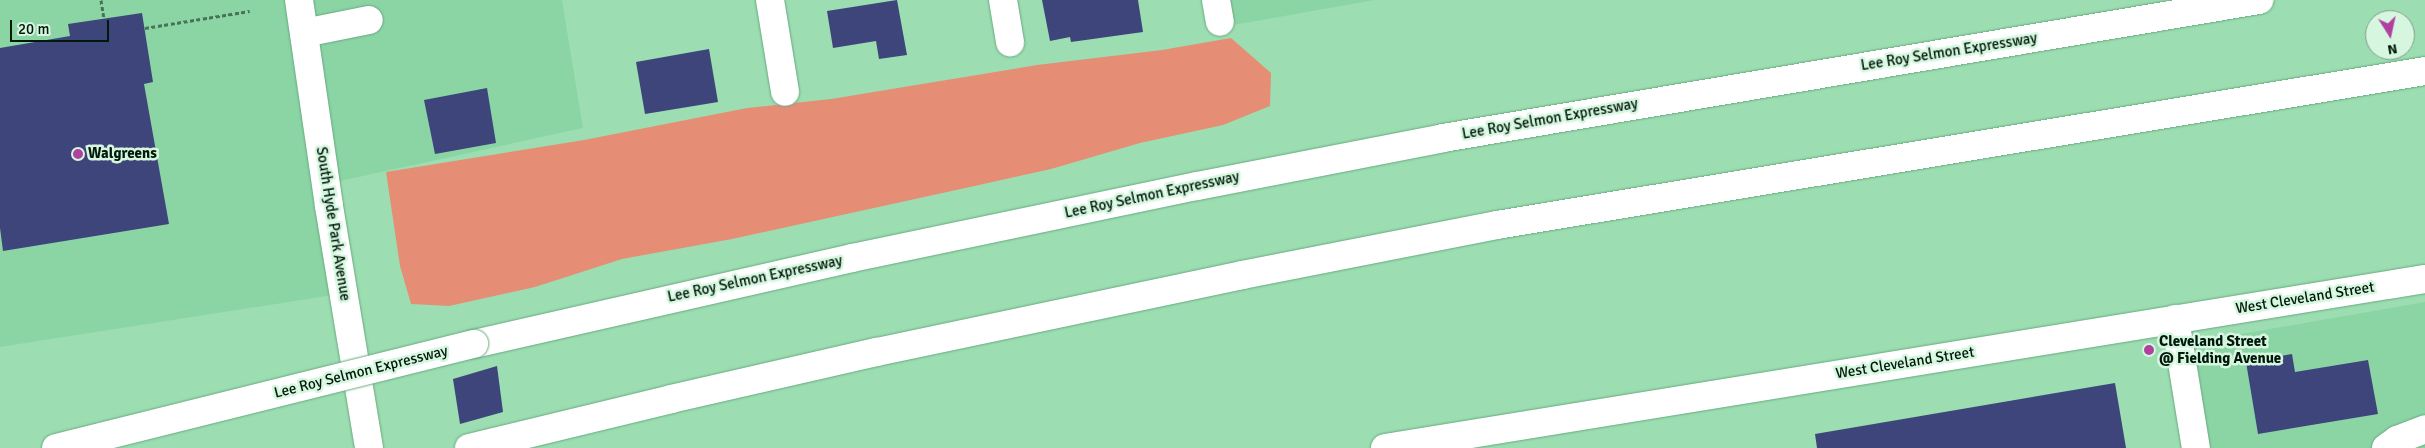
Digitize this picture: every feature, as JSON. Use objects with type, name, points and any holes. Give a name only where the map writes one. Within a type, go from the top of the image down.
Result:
[{"type":"main road","name":"South Hyde Park Avenue","points":[[299,0],[329,206],[369,448]]},
{"type":"main road","points":[[770,0],[785,92]]},
{"type":"main road","points":[[1003,0],[1010,42]]},
{"type":"main road","name":"Lee Roy Selmon Expressway","points":[[56,448],[474,344],[852,258],[1197,186],[1443,138],[2259,0]]},
{"type":"main road","points":[[304,33],[369,20]]},
{"type":"main road","points":[[480,445],[877,352],[1242,275],[1497,225],[2425,71]]},
{"type":"main road","name":"West Cleveland Street","points":[[1385,448],[2425,279]]},
{"type":"main road","points":[[2175,319],[2196,448]]},
{"type":"main road","points":[[2386,448],[2396,440],[2425,429]]},
{"type":"path","points":[[101,0],[104,18]]},
{"type":"path","points":[[145,28],[250,11]]},
{"type":"shaded area","points":[[0,0],[291,0],[340,294],[0,347]]},
{"type":"shaded area","points":[[302,0],[562,0],[583,128],[331,183]]},
{"type":"shaded area","points":[[1218,0],[1375,0],[1222,27]]},
{"type":"shaded area","points":[[1231,38],[1271,73],[1270,106],[1223,125],[1140,143],[1051,169],[732,239],[622,259],[535,287],[449,306],[411,304],[400,266],[386,172],[584,140],[747,108],[831,99],[1037,65],[1162,50]]},
{"type":"shaded area","points":[[2425,302],[2425,448],[2207,448],[2189,343]]},
{"type":"building","points":[[897,0],[907,55],[879,59],[876,41],[833,48],[827,11]]},
{"type":"building","points":[[1042,0],[1138,0],[1143,32],[1071,42],[1070,37],[1050,41]]},
{"type":"building","name":"Walgreens","points":[[142,13],[153,82],[144,84],[169,224],[3,251],[0,228],[0,48],[70,36],[68,24]]},
{"type":"building","points":[[709,49],[718,102],[645,114],[636,62]]},
{"type":"building","points":[[487,88],[496,143],[435,154],[424,100]]},
{"type":"building","points":[[2292,354],[2295,372],[2368,360],[2378,414],[2258,434],[2246,362]]},
{"type":"building","points":[[497,366],[503,412],[460,424],[453,379]]},
{"type":"building","points":[[2115,383],[2126,448],[1817,448],[1815,434]]},
{"type":"place","name":"Walgreens","points":[[78,154]]},
{"type":"place","name":"Cleveland Street @ Fielding Avenue","points":[[2149,350]]}]
